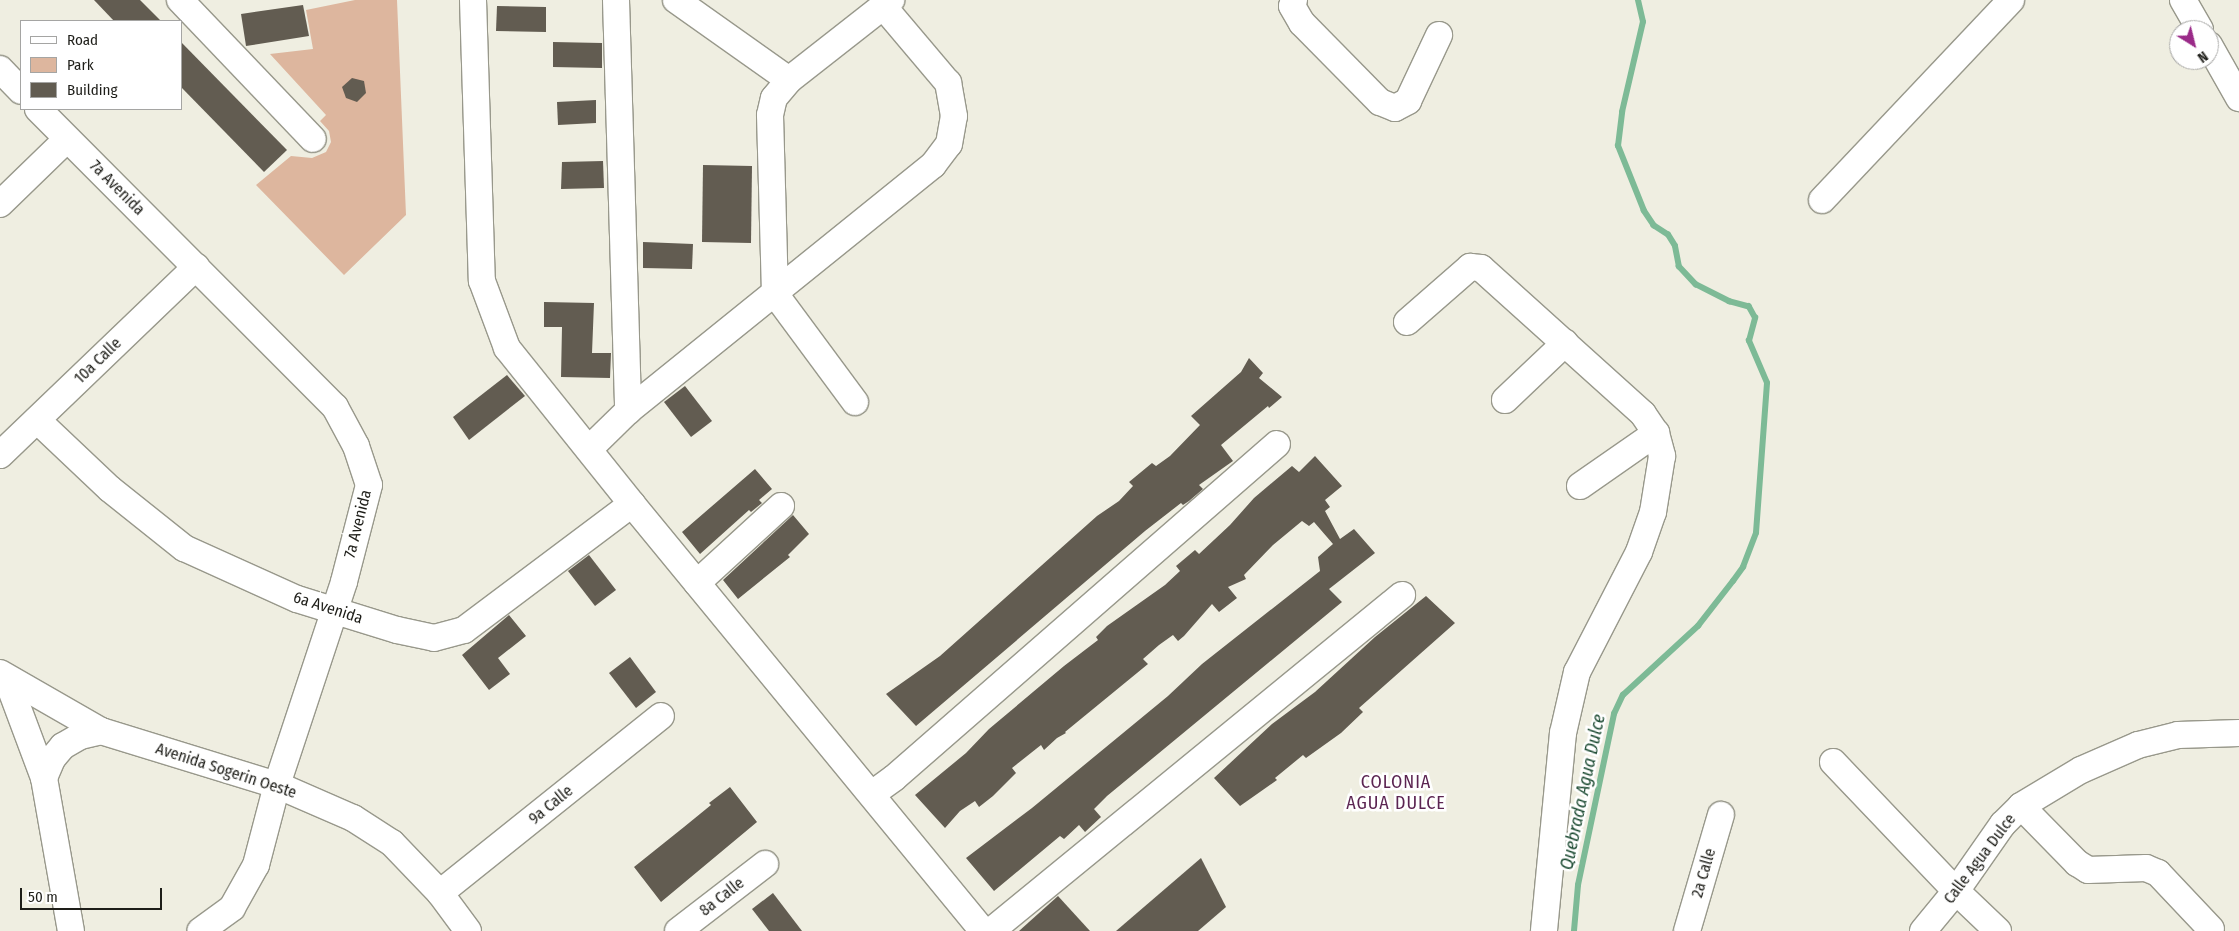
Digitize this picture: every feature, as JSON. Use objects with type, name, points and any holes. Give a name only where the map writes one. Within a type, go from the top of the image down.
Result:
[{"type":"street","points":[[183,0],[313,139]]},
{"type":"street","points":[[473,0],[482,281],[507,348],[632,504],[983,931]]},
{"type":"street","points":[[616,0],[628,411]]},
{"type":"street","points":[[676,0],[788,80]]},
{"type":"street","points":[[1294,0],[1292,6],[1302,23],[1380,102],[1395,108],[1408,101],[1439,34]]},
{"type":"street","points":[[1822,200],[2011,0]]},
{"type":"street","points":[[2183,0],[2194,20]]},
{"type":"street","points":[[589,449],[628,411],[775,294],[933,166],[949,144],[954,116],[948,83],[887,3],[788,80],[774,98],[770,115],[775,294],[856,402]]},
{"type":"street","points":[[2219,63],[2239,98]]},
{"type":"street","points":[[0,69],[20,90]]},
{"type":"street","name":"7a Avenida","points":[[39,110],[335,407],[356,446],[369,485],[344,582],[333,610],[277,785],[256,865],[232,908],[207,926]]},
{"type":"street","points":[[0,204],[67,139]]},
{"type":"street","name":"10a Calle","points":[[0,455],[196,267]]},
{"type":"street","points":[[1407,322],[1470,267],[1481,268],[1643,414],[1656,433],[1662,456],[1653,512],[1639,552],[1577,672],[1563,733],[1544,931]]},
{"type":"street","points":[[1505,400],[1565,343]]},
{"type":"street","name":"6a Avenida","points":[[37,420],[110,488],[184,548],[298,599],[397,630],[434,638],[464,630],[632,504]]},
{"type":"street","points":[[1580,486],[1656,433]]},
{"type":"street","points":[[872,794],[894,778],[1277,444]]},
{"type":"street","points":[[698,583],[781,506]]},
{"type":"street","points":[[991,931],[1402,595]]},
{"type":"street","points":[[4,676],[44,778],[71,931]]},
{"type":"street","name":"Avenida Sogerin Oeste","points":[[4,676],[101,731],[277,785],[352,818],[392,843],[440,893],[468,931]]},
{"type":"street","name":"9a Calle","points":[[440,893],[661,716]]},
{"type":"street","points":[[44,778],[52,759],[64,746],[80,736],[101,731]]},
{"type":"street","name":"Calle Agua Dulce","points":[[1924,931],[1956,892],[2003,824],[2021,806],[2081,770],[2138,745],[2178,735],[2239,733]]},
{"type":"street","points":[[1833,762],[1956,892],[1998,931]]},
{"type":"street","points":[[2021,806],[2077,863],[2088,870],[2146,868],[2158,873],[2212,929]]},
{"type":"street","name":"2a Calle","points":[[1687,931],[1721,815]]},
{"type":"street","name":"8a Calle","points":[[678,931],[765,864]]},
{"type":"green space","points":[[355,0],[397,0],[406,215],[344,275],[256,185],[291,156],[312,158],[326,152],[331,142],[329,131],[320,121],[326,115],[270,54],[313,49],[306,10]]},
{"type":"building","points":[[94,0],[140,0],[160,20],[113,20]]},
{"type":"building","points":[[303,5],[309,36],[246,46],[241,14]]},
{"type":"building","points":[[497,6],[546,7],[546,32],[496,31]]},
{"type":"building","points":[[553,42],[602,43],[602,68],[553,67]]},
{"type":"building","points":[[182,43],[287,150],[264,172],[182,88]]},
{"type":"building","points":[[352,78],[364,81],[366,93],[357,102],[346,98],[342,87]]},
{"type":"building","points":[[596,100],[596,123],[558,125],[557,102]]},
{"type":"building","points":[[603,161],[604,188],[561,189],[562,162]]},
{"type":"building","points":[[703,165],[752,166],[751,243],[702,242]]},
{"type":"building","points":[[643,242],[693,244],[692,269],[643,268]]},
{"type":"building","points":[[544,302],[594,303],[592,353],[611,353],[610,378],[561,377],[562,327],[544,327]]},
{"type":"building","points":[[1249,358],[1263,373],[1259,378],[1282,397],[1269,408],[1268,406],[1221,445],[1233,461],[1199,485],[1203,489],[1189,501],[1183,505],[1181,503],[1145,531],[916,726],[886,694],[940,656],[1097,516],[1119,501],[1133,486],[1129,482],[1152,463],[1156,466],[1170,456],[1200,425],[1191,416],[1241,372]]},
{"type":"building","points":[[507,375],[525,396],[469,440],[453,417]]},
{"type":"building","points":[[685,386],[712,421],[691,437],[664,402]]},
{"type":"building","points":[[1315,456],[1342,486],[1325,500],[1330,507],[1325,511],[1340,539],[1354,529],[1375,553],[1329,589],[1342,602],[1107,796],[1094,809],[1101,817],[1085,832],[1079,825],[1064,839],[1060,836],[994,891],[966,858],[1032,808],[1168,696],[1202,664],[1320,571],[1318,557],[1333,544],[1314,522],[1309,526],[1302,521],[1273,545],[1244,575],[1246,579],[1228,587],[1237,598],[1219,612],[1212,604],[1178,641],[1173,635],[1159,645],[1143,659],[1148,664],[1044,750],[1041,745],[1012,768],[1016,773],[993,796],[979,807],[975,801],[960,811],[945,828],[915,795],[966,753],[989,729],[1098,640],[1096,637],[1107,626],[1165,585],[1180,571],[1176,566],[1195,550],[1199,554],[1230,525],[1254,498],[1292,466],[1299,472]]},
{"type":"building","points":[[755,469],[772,489],[759,500],[762,503],[751,512],[749,510],[700,554],[682,532]]},
{"type":"building","points":[[793,515],[809,534],[788,555],[790,557],[738,599],[723,580]]},
{"type":"building","points":[[589,555],[616,590],[595,606],[568,571]]},
{"type":"building","points":[[1426,596],[1455,623],[1359,708],[1363,712],[1341,733],[1306,758],[1303,755],[1275,778],[1277,780],[1240,806],[1214,778],[1272,724],[1315,692],[1375,637]]},
{"type":"building","points":[[509,615],[526,636],[498,658],[510,674],[489,690],[462,655]]},
{"type":"building","points":[[630,657],[656,692],[636,708],[609,673]]},
{"type":"building","points":[[730,787],[757,822],[661,902],[634,867],[711,805],[709,803]]},
{"type":"building","points":[[1201,858],[1226,907],[1198,931],[1116,931]]},
{"type":"building","points":[[773,893],[802,931],[769,931],[752,909]]},
{"type":"building","points":[[1058,896],[1090,931],[1019,931]]},
{"type":"waterway","name":"Quebrada Agua Dulce","points":[[1574,931],[1578,885],[1614,714],[1623,695],[1698,626],[1743,567],[1756,533],[1767,383],[1749,341],[1755,318],[1749,307],[1730,302],[1696,285],[1679,267],[1675,246],[1668,235],[1654,226],[1644,211],[1618,146],[1622,112],[1643,22],[1638,0]]},
{"type":"district","name":"COLONIA AGUA DULCE","points":[[1396,793]]}]
